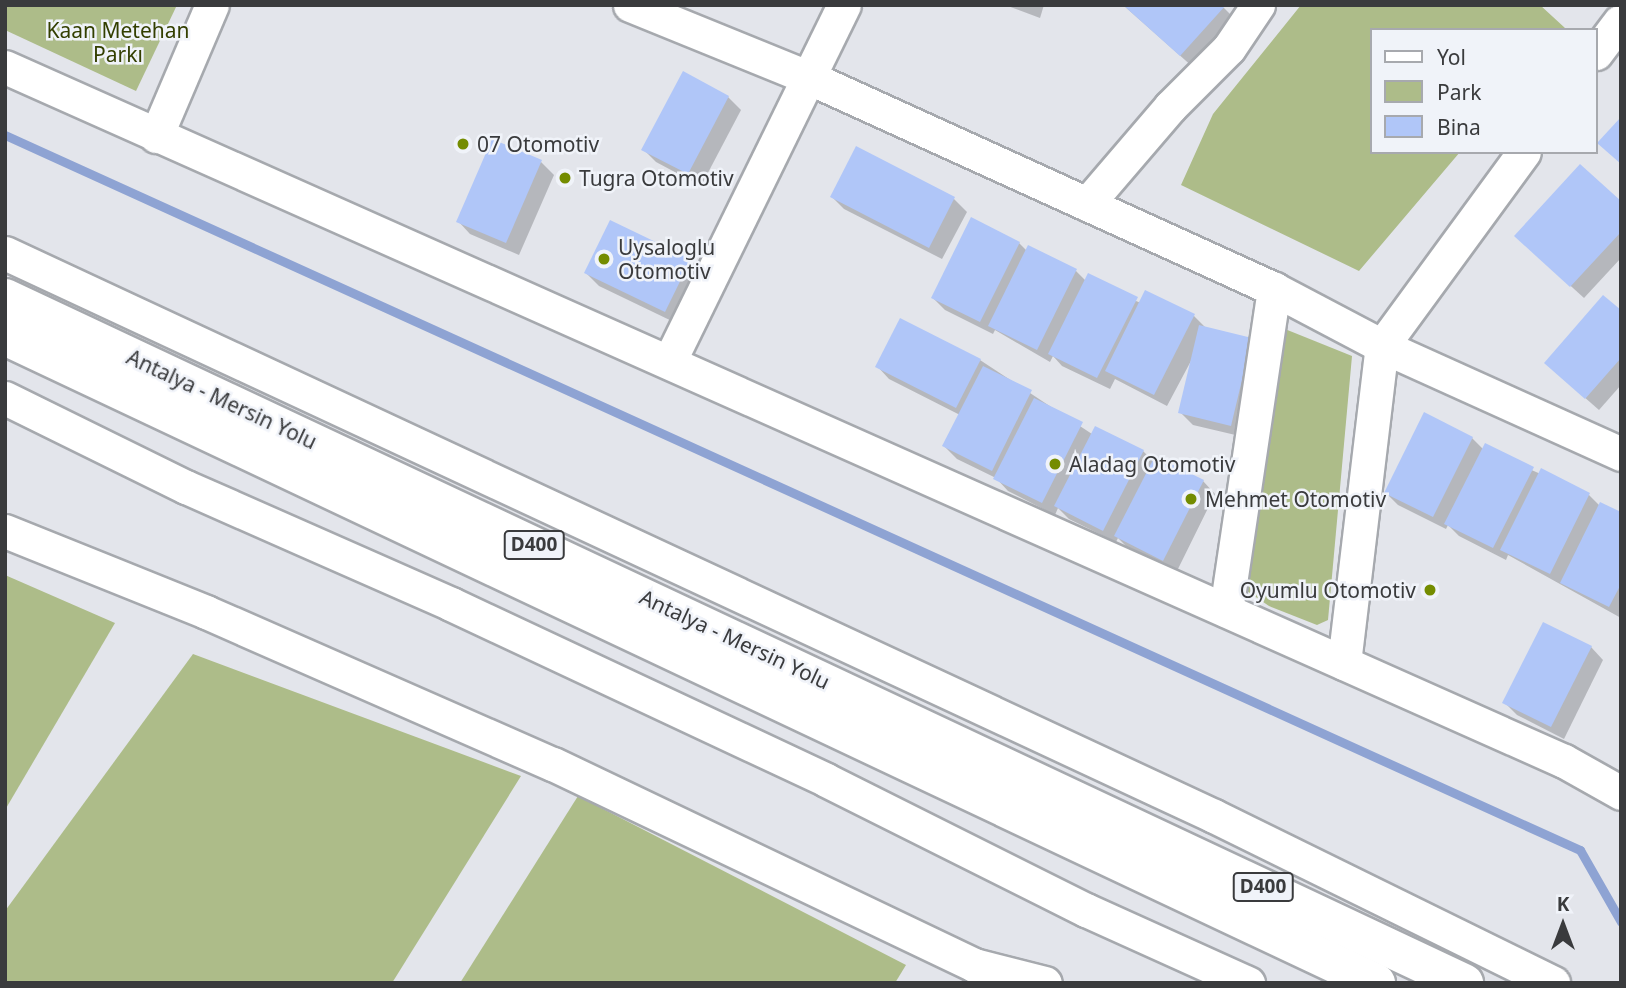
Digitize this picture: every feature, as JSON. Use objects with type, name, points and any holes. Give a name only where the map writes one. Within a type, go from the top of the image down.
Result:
[{"type":"highway","name":"Antalya - Mersin Yolu","points":[[5,298],[1053,807],[1376,983]]},
{"type":"highway","name":"Antalya - Mersin Yolu","points":[[5,336],[1053,807],[1464,983]]},
{"type":"street","points":[[156,136],[212,5]]},
{"type":"street","points":[[630,5],[810,78],[1274,289],[1382,346],[1621,454]]},
{"type":"street","points":[[670,360],[844,5]]},
{"type":"street","points":[[1087,204],[1170,107],[1229,48],[1258,5]]},
{"type":"street","points":[[1598,49],[1613,17]]},
{"type":"street","points":[[5,67],[156,136],[670,360],[1564,761],[1621,793]]},
{"type":"street","points":[[1344,663],[1382,346],[1523,154]]},
{"type":"street","points":[[5,253],[1214,816],[1553,983]]},
{"type":"street","points":[[1226,610],[1274,289]]},
{"type":"street","points":[[5,398],[186,487],[463,610],[826,780],[1086,909],[1248,983]]},
{"type":"street","points":[[5,531],[206,612],[553,764],[974,965],[1045,983]]},
{"type":"green space","name":"Kaan Metehan Parkı","points":[[5,5],[177,5],[136,91],[5,30]]},
{"type":"green space","points":[[1301,5],[1540,5],[1565,28],[1370,28],[1370,154],[1458,154],[1359,271],[1181,185],[1213,114]]},
{"type":"green space","points":[[1265,321],[1352,356],[1328,620],[1317,625],[1269,606],[1244,589]]},
{"type":"green space","points":[[5,575],[115,623],[5,810]]},
{"type":"green space","points":[[193,654],[521,776],[392,983],[5,983],[5,911]]},
{"type":"green space","points":[[578,796],[906,965],[895,983],[460,983]]},
{"type":"building","points":[[1123,5],[1226,5],[1180,56]]},
{"type":"building","points":[[683,71],[729,96],[688,174],[641,150]]},
{"type":"building","points":[[1621,117],[1621,164],[1598,142]]},
{"type":"building","points":[[492,139],[542,160],[506,243],[456,222]]},
{"type":"building","points":[[856,146],[955,197],[929,248],[830,197]]},
{"type":"building","points":[[1580,164],[1621,201],[1621,232],[1570,287],[1514,236]]},
{"type":"building","points":[[971,217],[1020,242],[980,322],[931,298]]},
{"type":"building","points":[[610,220],[691,259],[665,312],[584,273]]},
{"type":"building","points":[[1028,245],[1077,269],[1037,350],[988,326]]},
{"type":"building","points":[[1088,273],[1138,297],[1097,378],[1048,354]]},
{"type":"building","points":[[1145,290],[1195,314],[1154,395],[1105,371]]},
{"type":"building","points":[[1603,295],[1621,310],[1621,358],[1585,399],[1544,363]]},
{"type":"building","points":[[900,318],[981,359],[956,408],[875,367]]},
{"type":"building","points":[[1199,325],[1252,338],[1231,426],[1178,413]]},
{"type":"building","points":[[983,366],[1032,390],[992,471],[942,446]]},
{"type":"building","points":[[1034,398],[1083,422],[1042,503],[993,479]]},
{"type":"building","points":[[1424,412],[1473,437],[1433,517],[1384,493]]},
{"type":"building","points":[[1095,426],[1144,450],[1103,531],[1054,506]]},
{"type":"building","points":[[1485,443],[1534,467],[1493,548],[1444,524]]},
{"type":"building","points":[[1155,456],[1204,480],[1163,561],[1114,536]]},
{"type":"building","points":[[1541,468],[1590,493],[1550,574],[1500,550]]},
{"type":"building","points":[[1600,502],[1621,512],[1621,584],[1609,607],[1560,583]]},
{"type":"building","points":[[1543,622],[1592,646],[1551,727],[1502,703]]},
{"type":"waterway","points":[[5,135],[1580,850],[1621,922]]},
{"type":"place","name":"07 Otomotiv","points":[[463,144]]},
{"type":"place","name":"Tugra Otomotiv","points":[[565,178]]},
{"type":"place","name":"Uysaloglu Otomotiv","points":[[604,259]]},
{"type":"place","name":"Aladag Otomotiv","points":[[1055,464]]},
{"type":"place","name":"Mehmet Otomotiv","points":[[1191,499]]},
{"type":"place","name":"Oyumlu Otomotiv","points":[[1430,590]]}]
